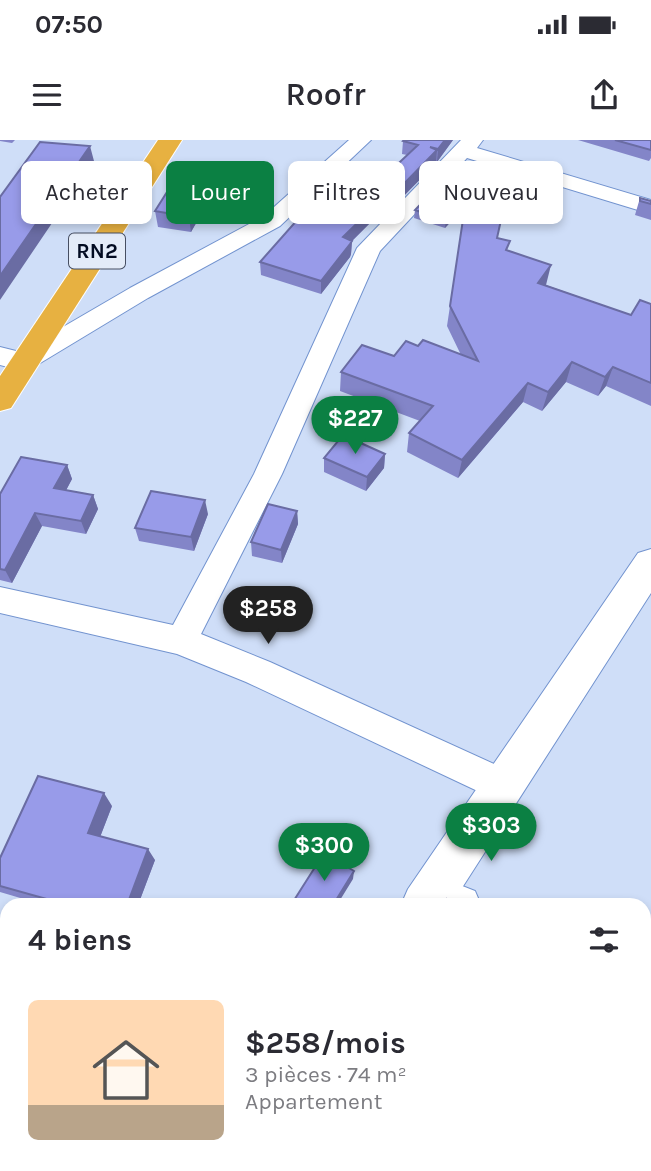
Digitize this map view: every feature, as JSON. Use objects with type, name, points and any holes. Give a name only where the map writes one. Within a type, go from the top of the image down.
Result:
[{"type":"highway","name":"RN2","points":[[0,400],[12,359],[170,140]]},
{"type":"street","points":[[12,359],[272,222],[361,140]]},
{"type":"street","points":[[181,641],[268,474],[369,248],[468,145],[651,207]]},
{"type":"street","points":[[441,898],[503,786],[651,562]]},
{"type":"street","points":[[0,600],[181,641],[258,672],[503,786]]},
{"type":"building","points":[[445,140],[438,149],[430,147],[437,150],[426,161],[419,161],[419,168],[405,183],[405,161],[401,161],[418,145],[403,141]]},
{"type":"building","points":[[615,140],[651,140],[651,150]]},
{"type":"building","points":[[40,142],[90,146],[80,161],[26,161]]},
{"type":"building","points":[[21,168],[21,224],[36,224],[0,276],[0,197]]},
{"type":"building","points":[[166,194],[166,213],[155,211]]},
{"type":"building","points":[[640,198],[651,201],[651,204],[640,201]]},
{"type":"building","points":[[294,224],[356,224],[343,237],[352,241],[321,281],[260,262]]},
{"type":"building","points":[[462,224],[500,224],[497,238],[510,241],[506,250],[551,265],[538,283],[631,315],[640,300],[651,304],[651,383],[613,367],[605,377],[572,362],[548,392],[528,383],[462,460],[409,433],[433,406],[341,372],[362,345],[394,356],[406,341],[418,346],[423,340],[478,361],[450,306]]},
{"type":"building","points":[[343,435],[385,454],[367,477],[324,458]]},
{"type":"building","points":[[21,457],[67,465],[54,488],[93,495],[81,521],[35,513],[5,570],[0,569],[0,494]]},
{"type":"building","points":[[151,491],[205,500],[191,537],[135,528]]},
{"type":"building","points":[[268,504],[297,511],[281,550],[251,542]]},
{"type":"building","points":[[38,776],[104,793],[88,833],[148,849],[130,898],[43,898],[0,886],[0,858]]},
{"type":"building","points":[[324,853],[354,871],[337,898],[295,898]]}]
